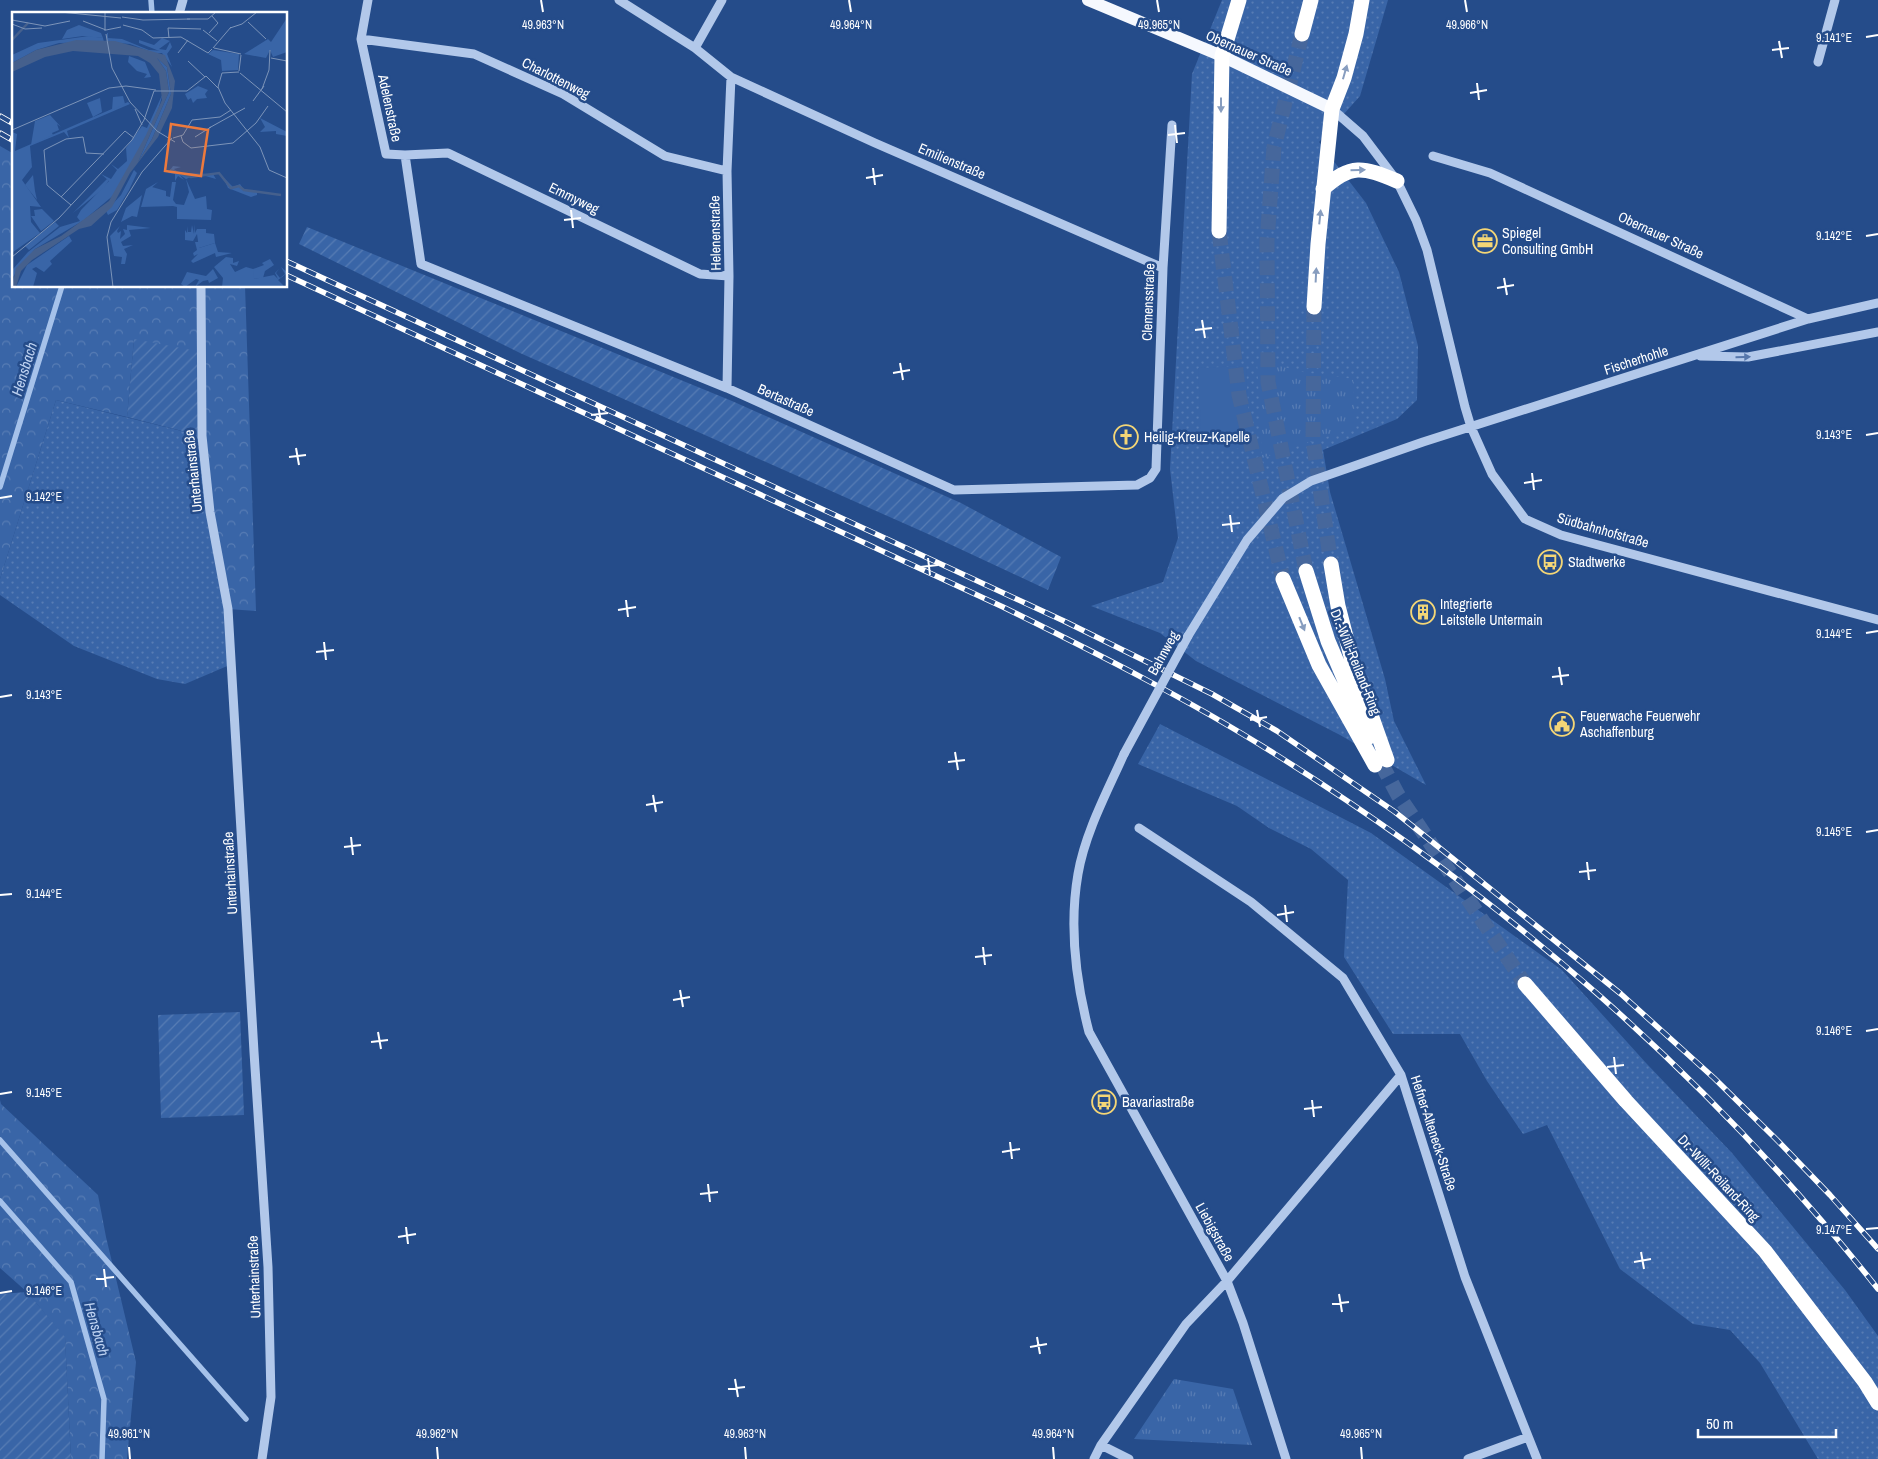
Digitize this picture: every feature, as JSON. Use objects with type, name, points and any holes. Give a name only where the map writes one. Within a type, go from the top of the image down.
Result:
[{"type":"highway","points":[[1302,34],[1311,0]]},
{"type":"highway","points":[[1314,307],[1323,189],[1332,109],[1344,78],[1356,34],[1362,0]]},
{"type":"highway","points":[[1218,231],[1222,56],[1237,6]]},
{"type":"highway","points":[[1323,189],[1337,176],[1348,171],[1370,170],[1397,181]]},
{"type":"highway","points":[[1331,564],[1338,606],[1381,763]]},
{"type":"highway","name":"Dr.-Willi-Reiland-Ring","points":[[1306,571],[1328,641],[1381,763]]},
{"type":"highway","points":[[1283,579],[1319,665],[1381,763]]},
{"type":"highway","name":"Dr.-Willi-Reiland-Ring","points":[[1525,984],[1626,1101],[1765,1251],[1865,1382],[1878,1404]]},
{"type":"main road","name":"Obernauer Straße","points":[[1088,0],[1222,56],[1332,109]]},
{"type":"street","name":"Adelenstraße","points":[[368,0],[361,39],[386,154],[405,155],[421,264]]},
{"type":"street","name":"Emilienstraße","points":[[619,0],[695,48],[731,77],[875,143],[1163,268]]},
{"type":"street","points":[[695,48],[722,0]]},
{"type":"street","points":[[1818,62],[1835,0]]},
{"type":"street","name":"Charlottenweg","points":[[361,39],[474,54],[563,94],[665,156],[727,171]]},
{"type":"street","name":"Helenenstraße","points":[[727,388],[730,276],[727,171],[731,77]]},
{"type":"street","name":"Obernauer Straße","points":[[1332,109],[1362,136]]},
{"type":"street","name":"Clemensstraße","points":[[1150,478],[1156,469],[1163,268],[1172,125]]},
{"type":"street","name":"Südbahnhofstraße","points":[[1362,136],[1397,181],[1416,220],[1427,250],[1471,427],[1492,474],[1525,519],[1560,535],[1878,620]]},
{"type":"street","name":"Emmyweg","points":[[405,155],[448,153],[700,274],[730,276]]},
{"type":"street","name":"Obernauer Straße","points":[[1433,156],[1490,173],[1808,319]]},
{"type":"street","name":"Bertastraße","points":[[421,264],[727,388],[954,490],[1138,485],[1150,478]]},
{"type":"street","name":"Unterhainstraße","points":[[201,288],[202,436],[210,512],[228,609],[268,1267],[272,1397],[262,1459]]},
{"type":"street","points":[[1808,319],[1878,303]]},
{"type":"street","name":"Fischerhohle","points":[[1471,427],[1808,319]]},
{"type":"street","points":[[1694,355],[1748,357],[1878,332]]},
{"type":"street","name":"Bahnweg","points":[[1089,1032],[1081,1003],[1076,959],[1074,912],[1078,874],[1085,848],[1102,803],[1124,754],[1188,636],[1247,540],[1284,498],[1311,481],[1471,427]]},
{"type":"street","name":"Hefner-Alteneck-Straße","points":[[1139,828],[1251,902],[1344,978],[1401,1075],[1465,1277],[1537,1459]]},
{"type":"street","name":"Liebigstraße","points":[[1089,1032],[1227,1281],[1243,1322],[1286,1459]]},
{"type":"street","points":[[1094,1459],[1101,1445],[1186,1324],[1227,1281],[1401,1075]]},
{"type":"street","points":[[1468,1459],[1528,1437]]},
{"type":"street","points":[[1101,1445],[1129,1459]]},
{"type":"green space","points":[[1222,0],[1388,0],[1360,96],[1319,142],[1366,203],[1399,272],[1418,346],[1417,400],[1397,419],[1323,450],[1330,492],[1385,679],[1394,721],[1426,785],[1340,735],[1196,661],[1160,633],[1091,606],[1163,582],[1178,538],[1170,469],[1192,74]]},
{"type":"green space","points":[[0,146],[12,153],[12,288],[245,288],[256,611],[228,609],[202,436],[134,339],[127,417],[56,400],[0,579]]},
{"type":"green space","points":[[307,227],[732,401],[961,503],[1061,557],[1048,590],[928,534],[520,353],[299,244]]},
{"type":"green space","points":[[134,339],[202,352],[202,436],[127,417]]},
{"type":"green space","points":[[1257,360],[1303,372],[1353,379],[1356,427],[1262,458]]},
{"type":"green space","points":[[1246,366],[1250,448],[1202,450],[1198,368]]},
{"type":"green space","points":[[56,400],[202,436],[232,664],[185,684],[157,679],[74,646],[0,595],[0,579]]},
{"type":"green space","points":[[1160,724],[1371,833],[1562,970],[1646,1063],[1732,1153],[1845,1290],[1878,1336],[1878,1459],[1818,1459],[1760,1363],[1730,1330],[1693,1324],[1620,1269],[1547,1125],[1523,1134],[1487,1081],[1460,1034],[1393,1034],[1344,957],[1348,880],[1311,849],[1269,828],[1237,806],[1138,764]]},
{"type":"green space","points":[[240,1012],[244,1115],[161,1118],[158,1015]]},
{"type":"green space","points":[[0,1100],[1,1104],[98,1195],[106,1237],[136,1362],[127,1459],[71,1459],[65,1338],[27,1292],[0,1268]]},
{"type":"green space","points":[[27,1292],[65,1337],[71,1459],[0,1459],[0,1294]]},
{"type":"green space","points":[[1174,1379],[1233,1389],[1252,1445],[1134,1439]]},
{"type":"waterway","name":"Hensbach","points":[[151,0],[152,12]]},
{"type":"waterway","name":"Hensbach","points":[[0,487],[61,288]]},
{"type":"waterway","points":[[0,1140],[246,1419]]},
{"type":"waterway","name":"Hensbach","points":[[0,1201],[71,1282],[104,1399],[102,1459]]},
{"type":"tunnel","points":[[1302,34],[1274,147],[1267,241],[1268,382],[1306,571]]},
{"type":"tunnel","points":[[1219,231],[1239,395],[1283,579]]},
{"type":"tunnel","points":[[1314,307],[1313,440],[1331,564]]},
{"type":"tunnel","points":[[1381,763],[1398,795],[1525,984]]},
{"type":"railway","points":[[0,116],[12,123]]},
{"type":"railway","points":[[0,133],[12,140]]},
{"type":"railway","points":[[288,262],[1064,621],[1212,694],[1277,731],[1395,812],[1621,994],[1714,1078],[1776,1139],[1830,1195],[1878,1249]]},
{"type":"railway","points":[[288,276],[1003,607],[1175,695],[1275,754],[1360,809],[1442,868],[1522,930],[1599,996],[1674,1064],[1745,1136],[1813,1211],[1878,1289]]},
{"type":"place","name":"Spiegel Consulting GmbH","points":[[1485,241]]},
{"type":"place","name":"Heilig-Kreuz-Kapelle","points":[[1126,437]]},
{"type":"place","name":"Stadtwerke","points":[[1550,562]]},
{"type":"place","name":"Integrierte Leitstelle Untermain","points":[[1423,612]]},
{"type":"place","name":"Feuerwache Feuerwehr Aschaffenburg","points":[[1562,724]]},
{"type":"place","name":"Bavariastraße","points":[[1104,1102]]}]
